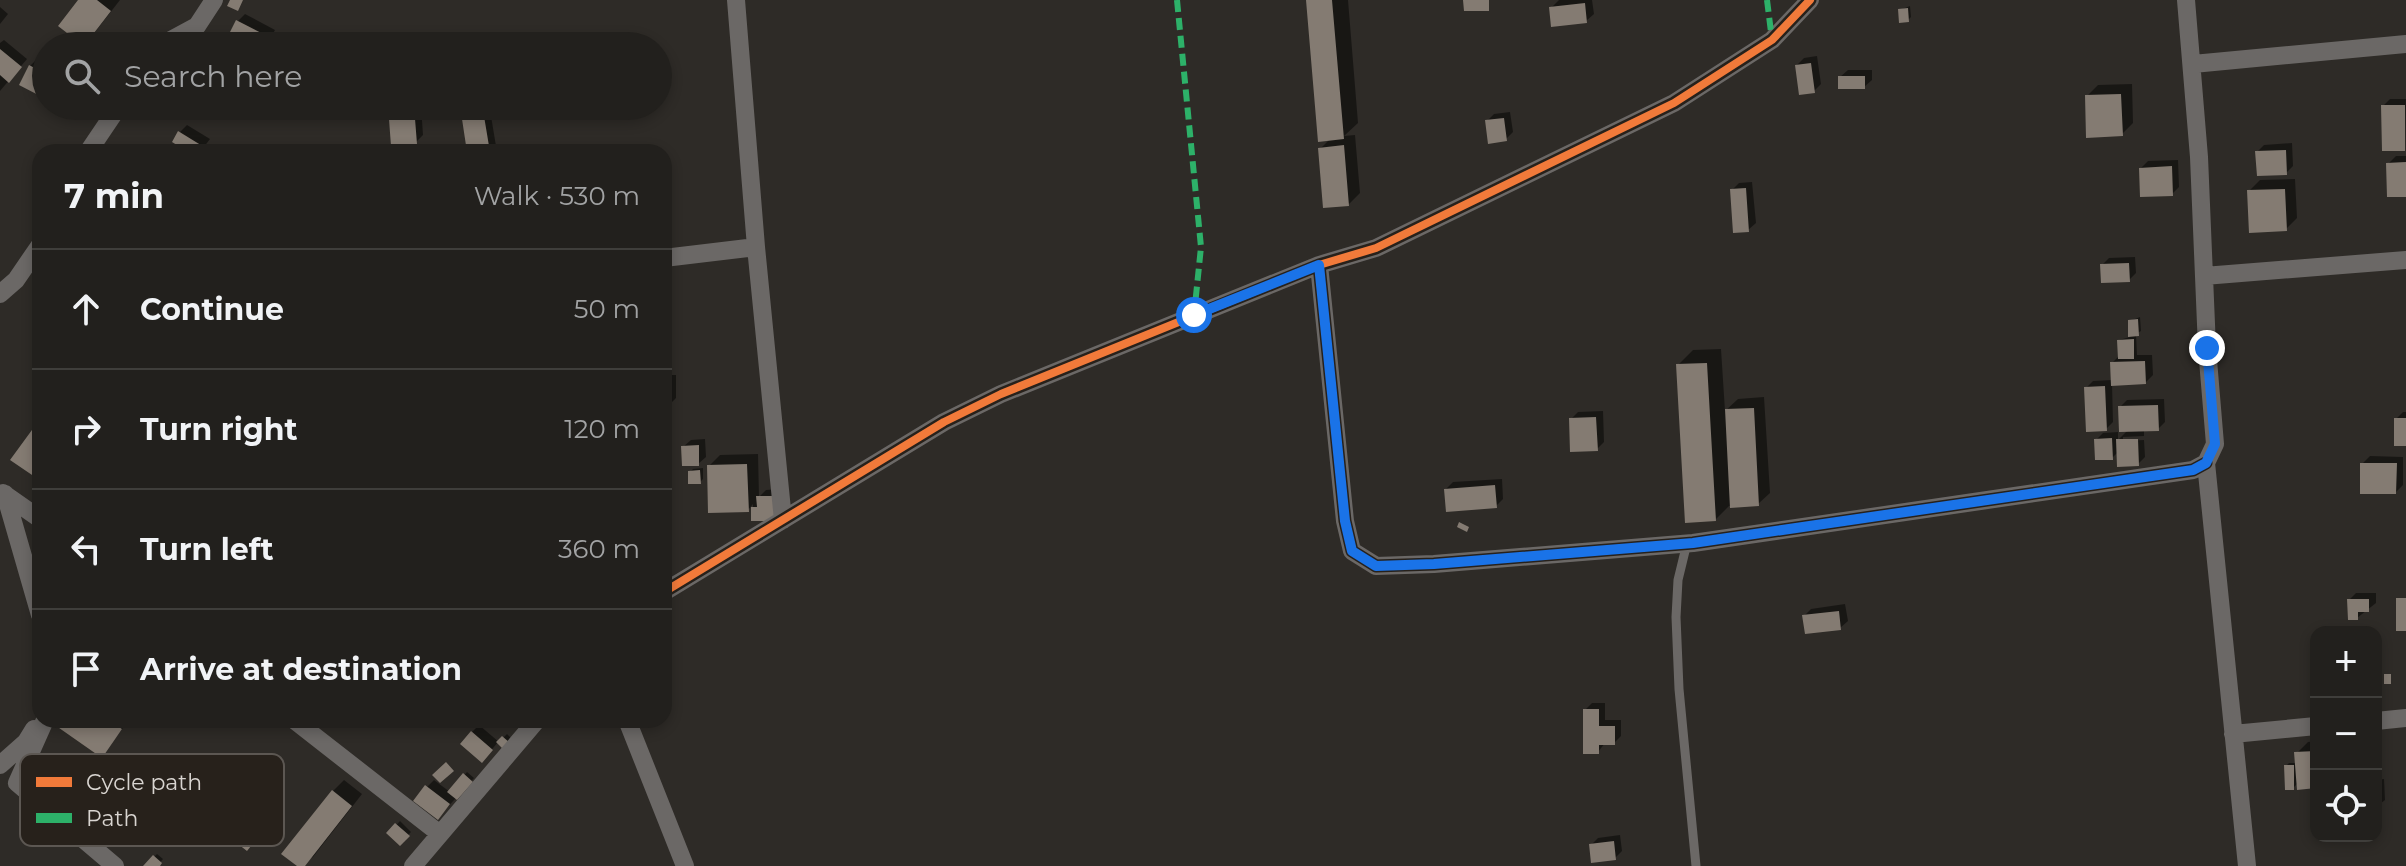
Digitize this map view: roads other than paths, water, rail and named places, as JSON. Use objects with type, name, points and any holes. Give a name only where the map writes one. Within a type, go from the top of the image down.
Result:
[{"type":"street","points":[[186,32],[197,26],[214,0]]},
{"type":"street","points":[[736,0],[783,520]]},
{"type":"street","points":[[672,587],[944,422],[1001,394],[1319,265],[1376,248],[1674,103],[1772,40],[1810,0]]},
{"type":"street","points":[[2186,0],[2193,64],[2215,444],[2206,463],[2247,866]]},
{"type":"street","points":[[2193,64],[2406,44]]},
{"type":"street","points":[[93,144],[110,120]]},
{"type":"street","points":[[672,257],[756,247]]},
{"type":"street","points":[[0,294],[16,280],[32,257]]},
{"type":"street","points":[[2204,276],[2406,260]]},
{"type":"street","points":[[1319,265],[1345,521],[1352,551],[1376,566],[1687,543],[2193,470],[2206,463]]},
{"type":"street","points":[[2,492],[32,513]]},
{"type":"street","points":[[2,492],[32,589]]},
{"type":"street","points":[[2382,720],[2406,718]]},
{"type":"street","points":[[2233,734],[2310,727]]},
{"type":"street","points":[[0,765],[37,728]]},
{"type":"street","points":[[29,754],[40,728]]},
{"type":"street","points":[[304,728],[440,834]]},
{"type":"street","points":[[413,866],[530,728]]},
{"type":"street","points":[[630,728],[685,866]]},
{"type":"street","points":[[91,846],[115,866]]},
{"type":"lane","points":[[1687,543],[1678,580],[1676,617],[1679,689],[1696,866]]}]
